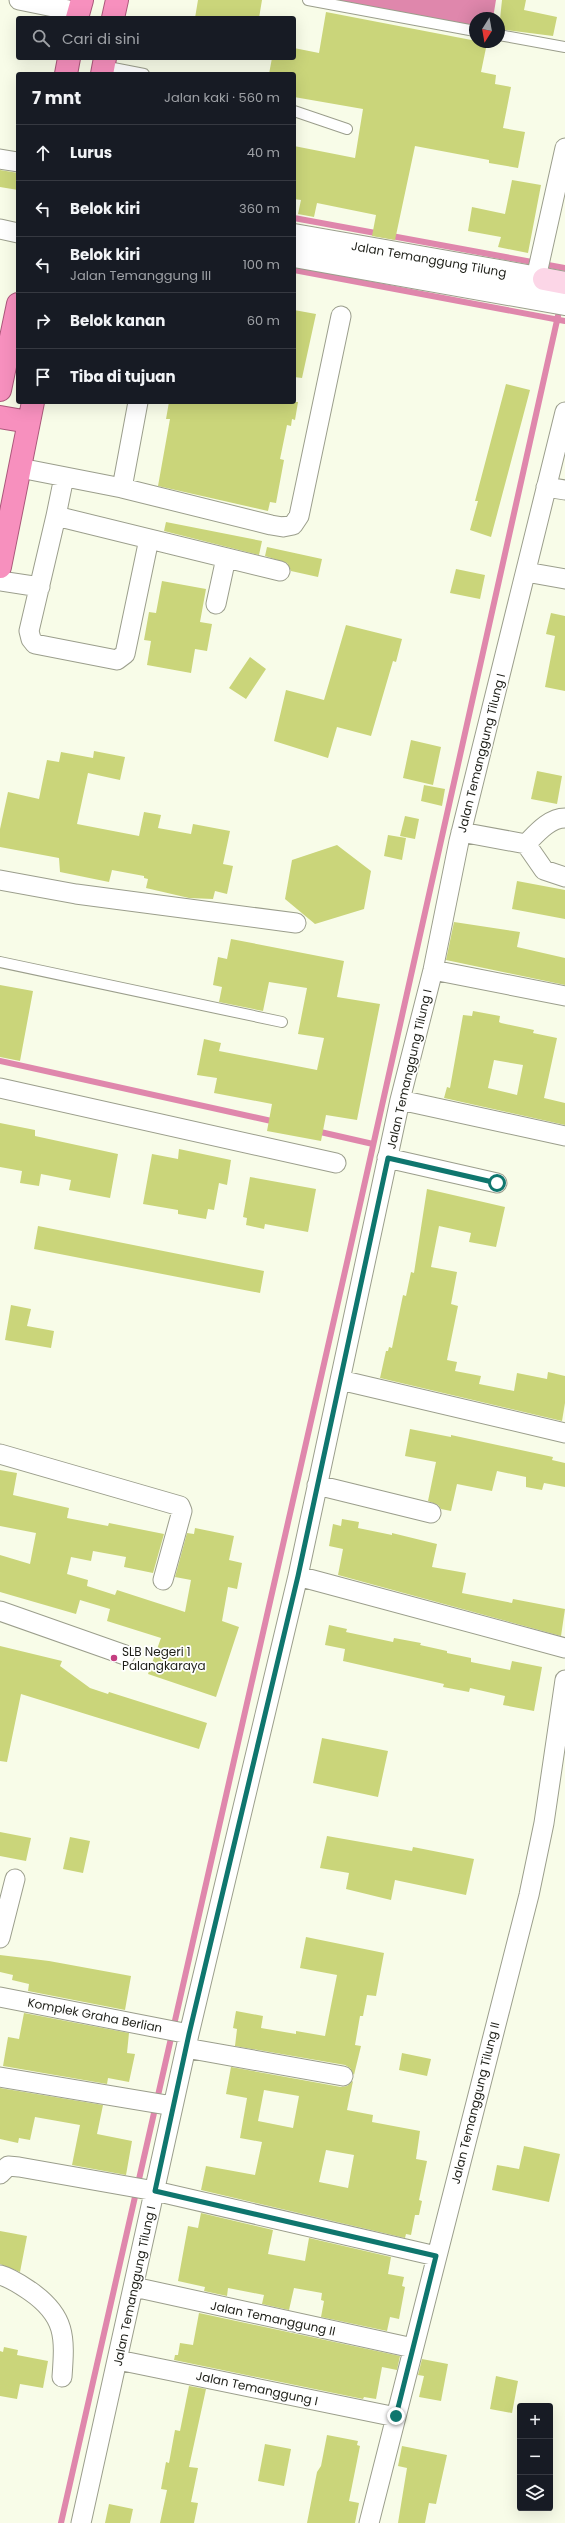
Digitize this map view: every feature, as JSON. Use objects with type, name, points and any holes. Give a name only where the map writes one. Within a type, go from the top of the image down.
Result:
[{"type":"highway","points":[[66,72],[69,60]]},
{"type":"highway","points":[[0,390],[16,314]]},
{"type":"highway","points":[[0,417],[31,412],[0,567]]},
{"type":"main road","name":"Jalan Temanggung Tilung","points":[[540,286],[565,283]]},
{"type":"street","points":[[19,0],[79,10]]},
{"type":"street","points":[[540,286],[565,148]]},
{"type":"street","points":[[0,159],[16,162]]},
{"type":"street","points":[[0,229],[16,233]]},
{"type":"street","name":"Jalan Temanggung Tilung","points":[[296,236],[400,265]]},
{"type":"street","name":"Jalan Temanggung Tilung","points":[[296,256],[400,265],[540,286],[565,304]]},
{"type":"street","points":[[20,468],[122,488],[271,525],[283,527],[294,525],[299,516],[341,316]]},
{"type":"street","points":[[122,488],[138,404]]},
{"type":"street","name":"Jalan Temanggung Tilung I","points":[[81,2523],[134,2287],[143,2189],[161,2104],[298,1576],[400,1100],[433,970],[461,832],[565,412]]},
{"type":"street","points":[[64,477],[30,630],[31,639],[35,644],[117,660],[125,654],[149,539]]},
{"type":"street","points":[[546,487],[565,490]]},
{"type":"street","points":[[56,516],[280,571]]},
{"type":"street","points":[[216,604],[226,558]]},
{"type":"street","points":[[526,572],[565,579]]},
{"type":"street","points":[[0,581],[40,586]]},
{"type":"street","points":[[526,844],[546,825],[560,818],[565,818]]},
{"type":"street","points":[[461,832],[526,844],[544,870],[565,877]]},
{"type":"street","points":[[0,880],[76,894],[296,923]]},
{"type":"street","points":[[433,970],[565,996]]},
{"type":"street","points":[[0,1088],[336,1163]]},
{"type":"street","points":[[400,1100],[565,1136]]},
{"type":"street","points":[[388,1158],[497,1183]]},
{"type":"street","points":[[340,1380],[565,1433]]},
{"type":"street","points":[[0,1454],[180,1506],[182,1511],[164,1580]]},
{"type":"street","points":[[317,1485],[431,1513]]},
{"type":"street","points":[[298,1576],[565,1648]]},
{"type":"street","points":[[0,1611],[125,1655]]},
{"type":"street","name":"Jalan Temanggung Tilung II","points":[[369,2523],[529,1895],[544,1823],[565,1680]]},
{"type":"street","points":[[0,1938],[15,1879]]},
{"type":"street","name":"Komplek Graha Berlian","points":[[0,1997],[179,2035],[343,2076]]},
{"type":"street","points":[[0,2077],[161,2104]]},
{"type":"street","points":[[0,2174],[8,2166],[143,2189],[436,2256]]},
{"type":"street","points":[[0,2275],[25,2287],[46,2302],[62,2326],[64,2344],[62,2377]]},
{"type":"street","name":"Jalan Temanggung II","points":[[134,2287],[413,2348]]},
{"type":"street","name":"Jalan Temanggung I","points":[[118,2360],[396,2416]]},
{"type":"lane","points":[[308,0],[469,30]]},
{"type":"lane","points":[[505,36],[565,47]]},
{"type":"lane","points":[[103,66],[134,72]]},
{"type":"lane","points":[[296,112],[347,129]]},
{"type":"lane","points":[[0,962],[282,1022]]},
{"type":"shaded area","points":[[330,0],[496,0],[494,12],[469,12],[469,26]]},
{"type":"building","points":[[198,0],[262,0],[259,16],[195,16]]},
{"type":"building","points":[[502,0],[526,0],[524,10],[557,17],[553,36],[505,30],[505,12],[501,12]]},
{"type":"building","points":[[326,12],[469,40],[469,48],[486,48],[481,72],[496,75],[495,84],[511,87],[503,128],[525,132],[518,168],[489,163],[489,160],[415,146],[395,240],[372,236],[376,215],[317,203],[314,217],[298,214],[301,200],[296,199],[296,146],[355,158],[363,109],[296,97],[296,72],[269,72],[272,60],[296,60],[296,48],[319,53]]},
{"type":"building","points":[[0,170],[16,173],[16,190],[0,187]]},
{"type":"building","points":[[512,180],[541,185],[528,253],[498,247],[501,237],[468,231],[472,207],[505,214]]},
{"type":"building","points":[[296,310],[316,314],[302,378],[296,377]]},
{"type":"building","points":[[506,384],[530,390],[491,537],[470,530],[478,501],[475,501]]},
{"type":"building","points":[[296,402],[298,402],[295,420],[292,419],[291,426],[287,425],[280,459],[284,460],[276,503],[270,502],[268,511],[158,486],[170,419],[166,419],[169,404],[296,404]]},
{"type":"building","points":[[166,522],[262,541],[259,555],[164,531]]},
{"type":"building","points":[[267,547],[322,559],[318,577],[291,571],[287,563],[265,556]]},
{"type":"building","points":[[456,569],[485,575],[480,599],[450,593]]},
{"type":"building","points":[[162,581],[206,589],[200,622],[212,624],[207,651],[195,649],[191,673],[147,665],[151,641],[144,640],[149,612],[156,613]]},
{"type":"building","points":[[551,613],[565,616],[565,691],[545,687],[555,636],[546,634]]},
{"type":"building","points":[[346,625],[402,639],[396,662],[393,661],[371,736],[337,727],[328,758],[274,741],[286,690],[324,700]]},
{"type":"building","points":[[250,657],[266,669],[246,699],[229,688]]},
{"type":"building","points":[[411,740],[441,747],[433,785],[403,778]]},
{"type":"building","points":[[94,751],[125,757],[120,780],[88,773],[77,824],[139,836],[144,812],[161,815],[158,828],[191,834],[193,824],[230,831],[223,864],[233,866],[227,894],[215,891],[213,899],[189,898],[146,888],[148,879],[144,878],[144,876],[112,870],[109,882],[60,872],[59,858],[0,847],[0,829],[8,792],[39,799],[47,760],[59,762],[61,752],[93,758]]},
{"type":"building","points":[[537,771],[562,776],[557,804],[531,799]]},
{"type":"building","points":[[424,785],[445,789],[442,806],[421,801]]},
{"type":"building","points":[[405,816],[419,819],[415,839],[400,836]]},
{"type":"building","points":[[388,835],[406,838],[402,860],[384,856]]},
{"type":"building","points":[[337,845],[371,871],[364,909],[315,924],[285,899],[292,860]]},
{"type":"building","points":[[517,881],[565,890],[565,919],[512,909]]},
{"type":"building","points":[[454,922],[520,932],[517,947],[565,958],[565,985],[446,960]]},
{"type":"building","points":[[231,939],[344,961],[337,997],[380,1004],[357,1120],[326,1115],[321,1141],[267,1131],[272,1104],[214,1093],[217,1078],[197,1075],[204,1039],[221,1043],[219,1051],[317,1070],[324,1038],[298,1034],[307,988],[269,982],[263,1011],[219,1002],[222,987],[213,985],[218,957],[227,959]]},
{"type":"building","points":[[0,985],[33,991],[20,1061],[0,1057]]},
{"type":"building","points":[[473,1011],[500,1016],[499,1022],[501,1023],[534,1030],[533,1033],[557,1038],[544,1098],[565,1103],[565,1125],[444,1098],[447,1087],[450,1088],[463,1015],[472,1016]],"holes":[[[494,1060],[523,1065],[517,1095],[488,1088]]]},
{"type":"building","points":[[0,1123],[35,1130],[35,1136],[118,1154],[110,1198],[69,1190],[71,1180],[41,1174],[39,1186],[20,1183],[22,1171],[0,1167]]},
{"type":"building","points":[[179,1149],[231,1160],[227,1185],[219,1183],[214,1210],[208,1209],[206,1219],[178,1214],[178,1210],[143,1204],[152,1154],[178,1159]]},
{"type":"building","points":[[250,1177],[316,1189],[308,1232],[265,1224],[264,1229],[246,1225],[247,1218],[243,1217]]},
{"type":"building","points":[[427,1189],[505,1207],[496,1247],[469,1242],[471,1233],[439,1226],[431,1267],[457,1272],[451,1304],[458,1306],[447,1360],[457,1362],[455,1371],[481,1376],[479,1384],[514,1391],[517,1373],[547,1379],[548,1372],[565,1376],[565,1403],[562,1421],[380,1378],[386,1351],[388,1351],[389,1347],[392,1348],[403,1295],[406,1296],[411,1272],[414,1273]]},
{"type":"building","points":[[38,1226],[264,1271],[260,1293],[34,1249]]},
{"type":"building","points":[[11,1305],[31,1309],[27,1326],[54,1331],[51,1348],[5,1340]]},
{"type":"building","points":[[410,1429],[451,1437],[451,1435],[553,1457],[552,1460],[565,1463],[565,1487],[544,1483],[542,1490],[526,1487],[526,1477],[497,1471],[492,1491],[457,1484],[451,1511],[441,1509],[438,1505],[428,1501],[436,1462],[405,1456]]},
{"type":"building","points":[[0,1470],[17,1473],[13,1495],[69,1508],[67,1518],[108,1526],[109,1523],[164,1534],[153,1573],[124,1567],[126,1557],[93,1551],[91,1561],[71,1557],[67,1574],[88,1580],[87,1586],[115,1595],[117,1590],[185,1612],[191,1580],[175,1577],[187,1533],[194,1534],[195,1528],[234,1536],[229,1560],[242,1563],[237,1589],[228,1587],[222,1621],[239,1627],[216,1697],[148,1674],[161,1638],[107,1621],[110,1609],[80,1600],[76,1614],[0,1592],[0,1555],[30,1564],[36,1533],[0,1526]]},
{"type":"building","points":[[342,1519],[359,1522],[358,1528],[392,1535],[392,1533],[437,1544],[432,1567],[466,1573],[462,1593],[512,1603],[513,1599],[565,1609],[561,1636],[338,1575],[343,1549],[329,1546],[333,1524],[341,1526]]},
{"type":"building","points":[[329,1625],[347,1629],[346,1632],[393,1642],[394,1638],[421,1643],[420,1645],[471,1658],[471,1662],[510,1670],[512,1661],[542,1667],[534,1711],[503,1705],[505,1696],[470,1688],[469,1692],[443,1687],[444,1684],[343,1661],[345,1649],[325,1645]]},
{"type":"building","points":[[0,1646],[62,1661],[60,1666],[90,1688],[108,1694],[109,1692],[207,1723],[199,1749],[21,1694],[7,1762],[0,1761]]},
{"type":"building","points":[[322,1738],[388,1751],[378,1797],[313,1783]]},
{"type":"building","points":[[0,1832],[31,1838],[26,1861],[0,1856]]},
{"type":"building","points":[[327,1836],[412,1851],[413,1847],[474,1859],[466,1895],[395,1880],[391,1900],[346,1889],[349,1873],[320,1868]]},
{"type":"building","points":[[70,1837],[90,1841],[83,1873],[63,1869]]},
{"type":"building","points":[[306,1937],[384,1953],[376,1996],[367,1995],[363,2016],[360,2016],[355,2045],[361,2046],[354,2075],[350,2068],[345,2065],[235,2046],[237,2029],[233,2028],[236,2011],[263,2016],[261,2028],[296,2034],[296,2031],[325,2036],[337,1975],[300,1968]]},
{"type":"building","points":[[0,1955],[49,1961],[131,1976],[125,2010],[28,1991],[29,1984],[12,1980],[13,1975],[0,1972]]},
{"type":"building","points":[[24,2013],[129,2033],[127,2053],[135,2054],[129,2082],[108,2078],[107,2084],[3,2066],[8,2037],[19,2039]]},
{"type":"building","points":[[402,2053],[431,2059],[427,2076],[399,2070]]},
{"type":"building","points":[[231,2067],[341,2087],[347,2086],[353,2081],[347,2110],[373,2115],[372,2122],[420,2131],[416,2159],[427,2161],[419,2200],[422,2201],[419,2215],[415,2215],[411,2235],[406,2234],[405,2238],[201,2190],[206,2166],[255,2175],[262,2142],[240,2138],[247,2098],[226,2094]],"holes":[[[264,2090],[299,2096],[293,2128],[258,2121]],[[326,2150],[354,2155],[348,2188],[319,2182]]]},
{"type":"building","points":[[0,2088],[103,2105],[97,2134],[132,2141],[126,2175],[72,2165],[80,2125],[35,2117],[30,2140],[19,2138],[18,2143],[0,2139]]},
{"type":"building","points":[[524,2146],[560,2154],[549,2202],[492,2190],[497,2165],[519,2169]]},
{"type":"building","points":[[201,2213],[273,2230],[268,2254],[305,2261],[309,2238],[391,2257],[388,2274],[404,2277],[402,2286],[405,2287],[399,2319],[390,2317],[387,2331],[321,2317],[324,2301],[321,2300],[322,2293],[294,2288],[289,2310],[262,2304],[264,2295],[228,2288],[227,2296],[204,2291],[205,2287],[178,2281],[188,2226],[198,2228]]},
{"type":"building","points":[[0,2231],[27,2236],[20,2272],[0,2264]]},
{"type":"building","points":[[199,2313],[400,2356],[397,2370],[382,2367],[376,2399],[364,2397],[363,2399],[174,2360],[175,2355],[178,2355],[180,2343],[193,2345]]},
{"type":"building","points":[[4,2347],[18,2350],[17,2355],[48,2361],[43,2388],[20,2384],[17,2399],[0,2396],[0,2351],[3,2352]]},
{"type":"building","points":[[422,2359],[448,2364],[441,2401],[419,2397],[424,2376],[418,2375]]},
{"type":"building","points":[[496,2376],[518,2381],[512,2413],[490,2409]]},
{"type":"building","points":[[189,2386],[206,2389],[189,2467],[198,2468],[191,2502],[198,2503],[194,2523],[160,2523],[167,2490],[161,2489],[166,2462],[169,2463],[175,2430],[180,2431]]},
{"type":"building","points":[[327,2435],[358,2441],[357,2445],[360,2446],[349,2501],[359,2503],[355,2523],[307,2523],[317,2472],[321,2466]]},
{"type":"building","points":[[265,2444],[291,2449],[284,2486],[258,2481]]},
{"type":"building","points":[[402,2446],[447,2455],[436,2504],[429,2503],[425,2523],[398,2523],[407,2468],[398,2466]]},
{"type":"building","points":[[109,2504],[133,2509],[130,2523],[105,2523]]},
{"type":"waterway","points":[[296,218],[565,268]]},
{"type":"waterway","points":[[296,270],[565,321]]},
{"type":"waterway","points":[[61,2523],[348,1258],[560,307]]},
{"type":"waterway","points":[[0,1061],[276,1122]]},
{"type":"waterway","points":[[316,1131],[373,1144]]},
{"type":"place","name":"SLB Negeri 1 Palangkaraya","points":[[114,1658]]},
{"type":"route","points":[[396,2416],[436,2256],[155,2191],[189,2034],[298,1576],[388,1158],[497,1183]]}]
